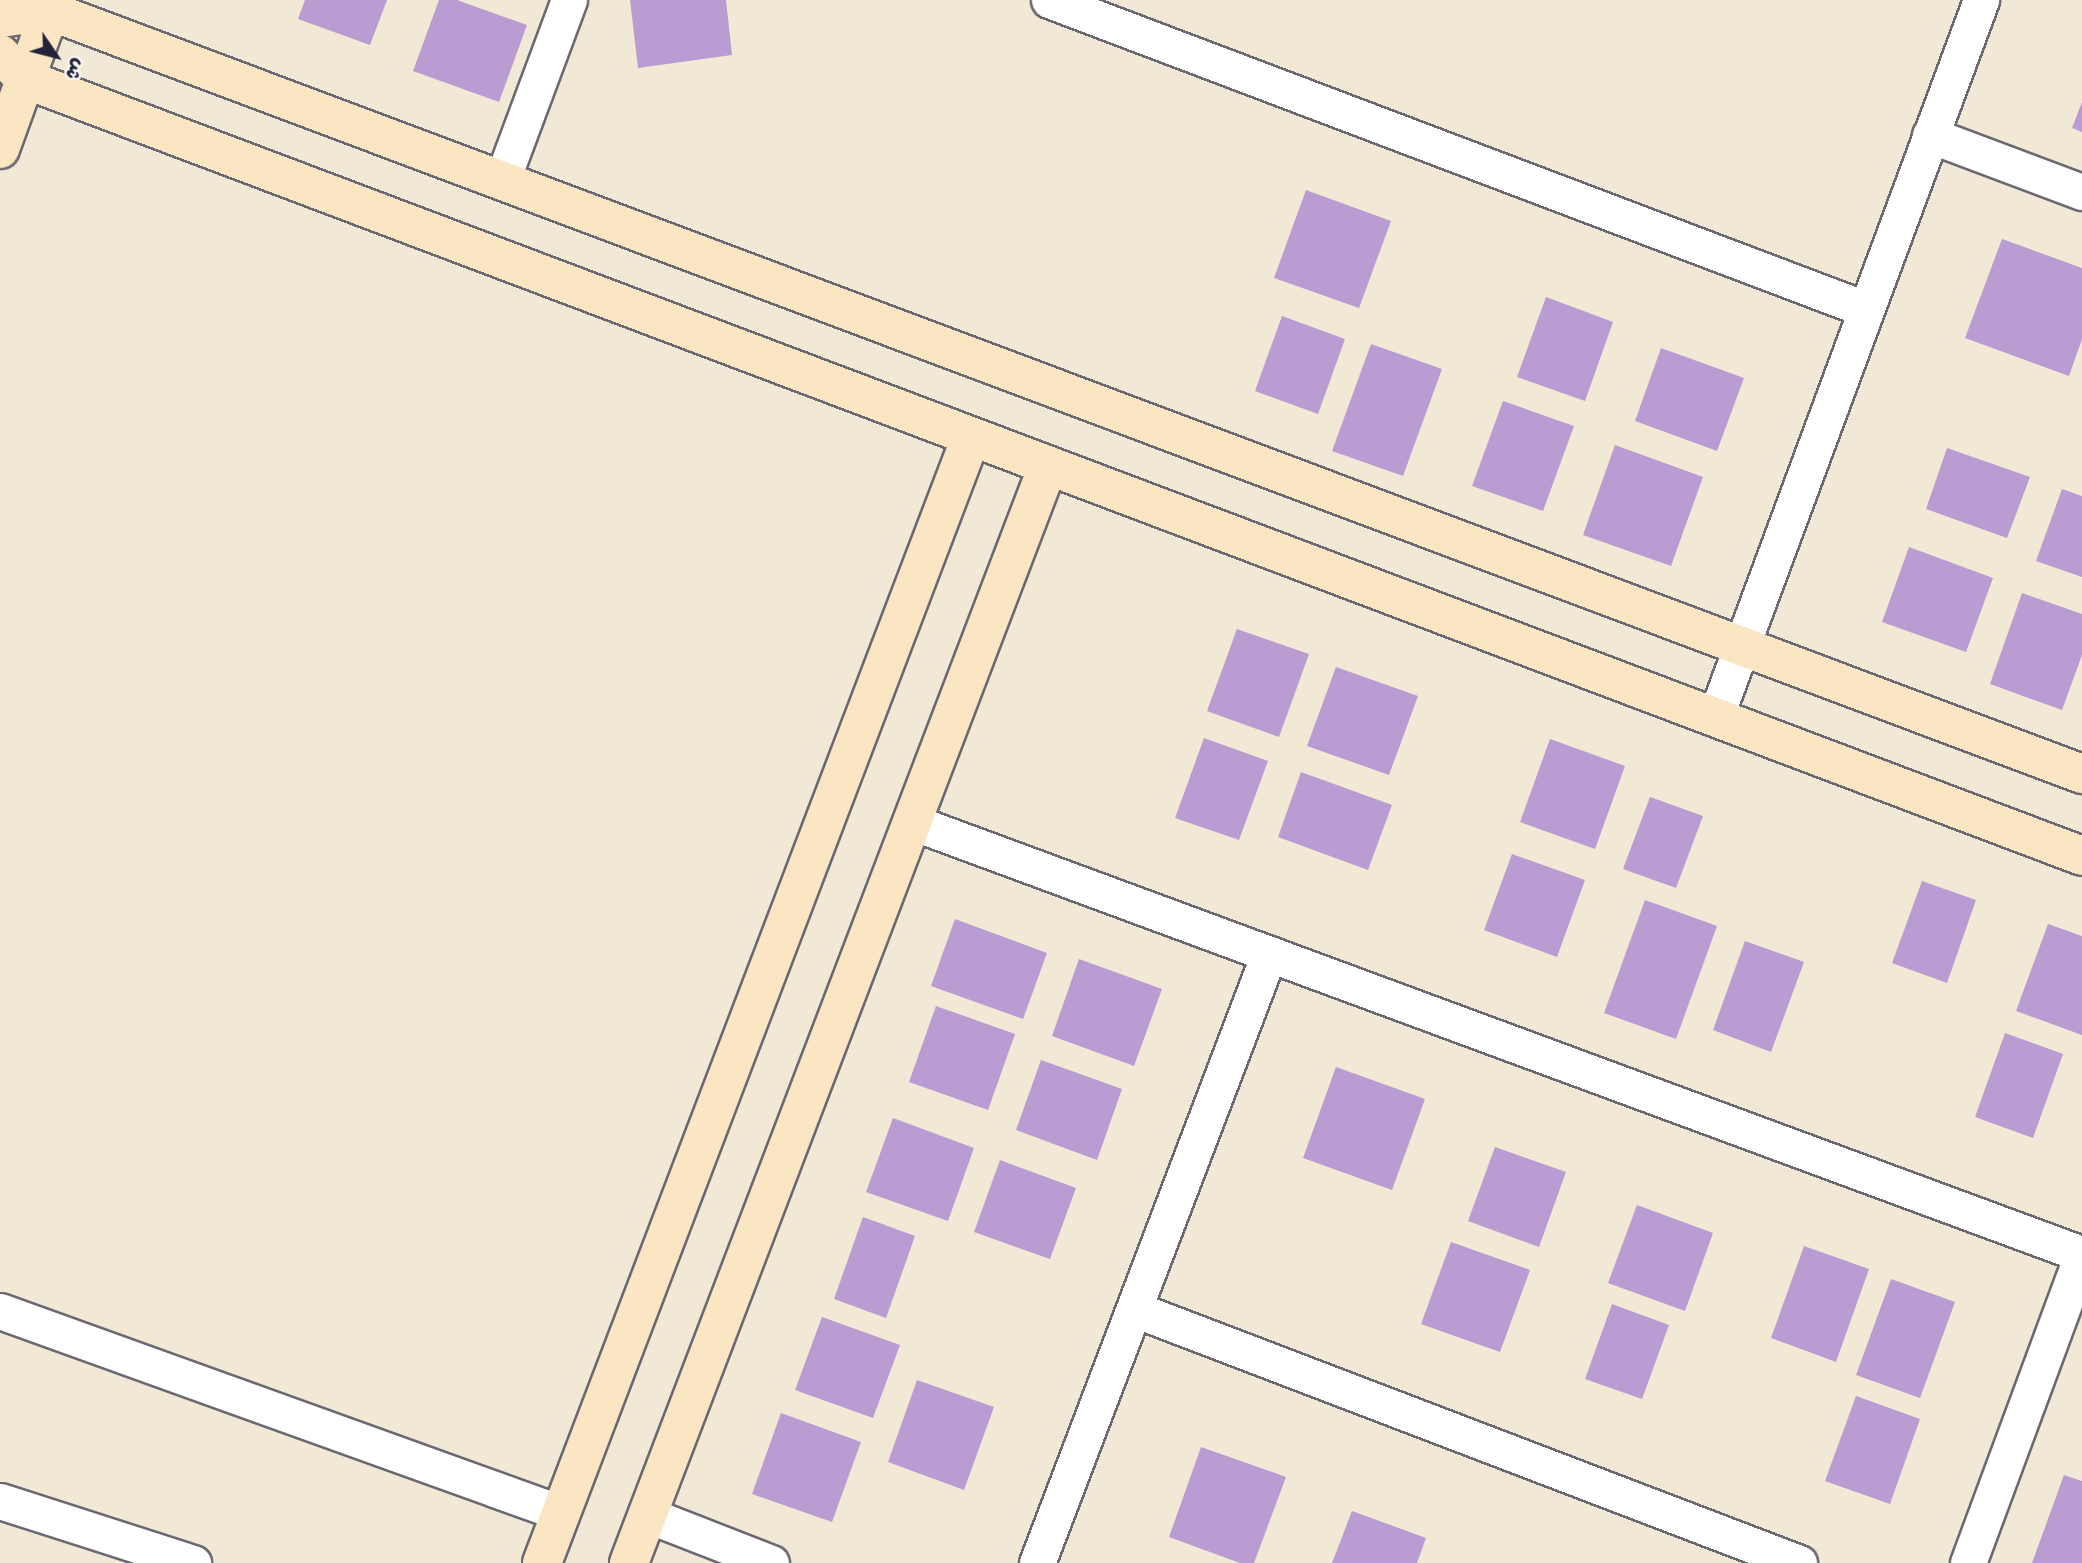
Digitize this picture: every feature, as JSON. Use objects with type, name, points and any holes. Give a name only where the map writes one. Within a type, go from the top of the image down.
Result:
[{"type":"street","points":[[502,180],[569,0]]},
{"type":"street","points":[[1049,0],[1865,309]]},
{"type":"street","points":[[1715,718],[1981,0]]},
{"type":"street","points":[[0,149],[13,67],[52,5]]},
{"type":"street","points":[[0,18],[52,5],[502,180],[2082,774]]},
{"type":"street","points":[[13,67],[971,437],[2082,856]]},
{"type":"street","points":[[1930,135],[2082,192]]},
{"type":"street","points":[[542,1563],[971,437]]},
{"type":"street","points":[[629,1563],[1048,466]]},
{"type":"street","points":[[912,822],[2082,1254],[1968,1563]]},
{"type":"street","points":[[1037,1563],[1269,954]]},
{"type":"street","points":[[1134,1309],[1799,1563]]},
{"type":"street","points":[[0,1311],[561,1513]]},
{"type":"street","points":[[0,1501],[193,1563]]},
{"type":"street","points":[[648,1516],[771,1563]]},
{"type":"building","points":[[305,0],[387,0],[370,45],[298,19]]},
{"type":"building","points":[[439,0],[457,0],[527,25],[499,102],[413,71]]},
{"type":"building","points":[[630,0],[726,0],[732,55],[638,68]]},
{"type":"building","points":[[2082,102],[2082,132],[2072,128]]},
{"type":"building","points":[[1306,190],[1391,221],[1359,308],[1274,278]]},
{"type":"building","points":[[2002,239],[2082,268],[2082,339],[2069,376],[1965,338]]},
{"type":"building","points":[[1546,297],[1613,322],[1585,401],[1517,377]]},
{"type":"building","points":[[1282,316],[1345,339],[1318,414],[1255,391]]},
{"type":"building","points":[[1371,344],[1442,369],[1403,476],[1332,451]]},
{"type":"building","points":[[1661,348],[1744,378],[1717,451],[1635,421]]},
{"type":"building","points":[[1503,401],[1574,426],[1543,511],[1472,486]]},
{"type":"building","points":[[1615,445],[1703,477],[1671,566],[1583,535]]},
{"type":"building","points":[[1947,448],[2030,477],[2007,538],[1926,509]]},
{"type":"building","points":[[2062,489],[2082,496],[2082,577],[2036,561]]},
{"type":"building","points":[[1909,547],[1993,578],[1966,652],[1882,622]]},
{"type":"building","points":[[2022,593],[2082,614],[2082,655],[2062,710],[1990,684]]},
{"type":"building","points":[[1237,629],[1309,654],[1279,737],[1207,711]]},
{"type":"building","points":[[1336,667],[1418,696],[1389,775],[1307,746]]},
{"type":"building","points":[[1204,738],[1268,761],[1239,840],[1175,818]]},
{"type":"building","points":[[1550,739],[1625,766],[1595,849],[1520,822]]},
{"type":"building","points":[[1301,772],[1392,805],[1368,870],[1278,837]]},
{"type":"building","points":[[1650,797],[1703,816],[1676,888],[1623,869]]},
{"type":"building","points":[[1512,854],[1585,880],[1557,957],[1484,930]]},
{"type":"building","points":[[1922,881],[1976,900],[1947,983],[1892,963]]},
{"type":"building","points":[[1645,900],[1717,926],[1676,1039],[1604,1013]]},
{"type":"building","points":[[955,919],[1047,953],[1023,1019],[931,986]]},
{"type":"building","points":[[2048,924],[2082,936],[2082,1035],[2016,1011]]},
{"type":"building","points":[[1745,941],[1804,962],[1771,1052],[1713,1030]]},
{"type":"building","points":[[1079,959],[1162,989],[1134,1066],[1052,1036]]},
{"type":"building","points":[[936,1006],[1015,1034],[988,1110],[909,1082]]},
{"type":"building","points":[[2005,1033],[2063,1054],[2033,1138],[1975,1117]]},
{"type":"building","points":[[1041,1060],[1122,1089],[1097,1160],[1016,1130]]},
{"type":"building","points":[[1336,1067],[1425,1099],[1392,1190],[1303,1158]]},
{"type":"building","points":[[893,1118],[974,1148],[948,1221],[866,1192]]},
{"type":"building","points":[[1495,1147],[1566,1172],[1539,1247],[1468,1221]]},
{"type":"building","points":[[1000,1160],[1076,1188],[1050,1259],[974,1232]]},
{"type":"building","points":[[1637,1205],[1713,1233],[1685,1311],[1608,1283]]},
{"type":"building","points":[[863,1217],[915,1236],[886,1318],[834,1299]]},
{"type":"building","points":[[1451,1242],[1530,1270],[1500,1352],[1421,1324]]},
{"type":"building","points":[[1804,1246],[1869,1269],[1836,1362],[1771,1338]]},
{"type":"building","points":[[1891,1279],[1955,1302],[1920,1398],[1856,1375]]},
{"type":"building","points":[[1612,1304],[1669,1325],[1642,1399],[1585,1379]]},
{"type":"building","points":[[822,1317],[900,1345],[873,1418],[795,1390]]},
{"type":"building","points":[[917,1380],[994,1407],[964,1490],[888,1462]]},
{"type":"building","points":[[1856,1396],[1920,1419],[1890,1504],[1825,1481]]},
{"type":"building","points":[[781,1413],[861,1442],[832,1522],[752,1494]]},
{"type":"building","points":[[1201,1447],[1286,1477],[1254,1563],[1240,1563],[1169,1537]]},
{"type":"building","points":[[2064,1475],[2082,1481],[2082,1563],[2032,1563]]},
{"type":"building","points":[[1352,1511],[1426,1538],[1417,1563],[1332,1563]]}]
